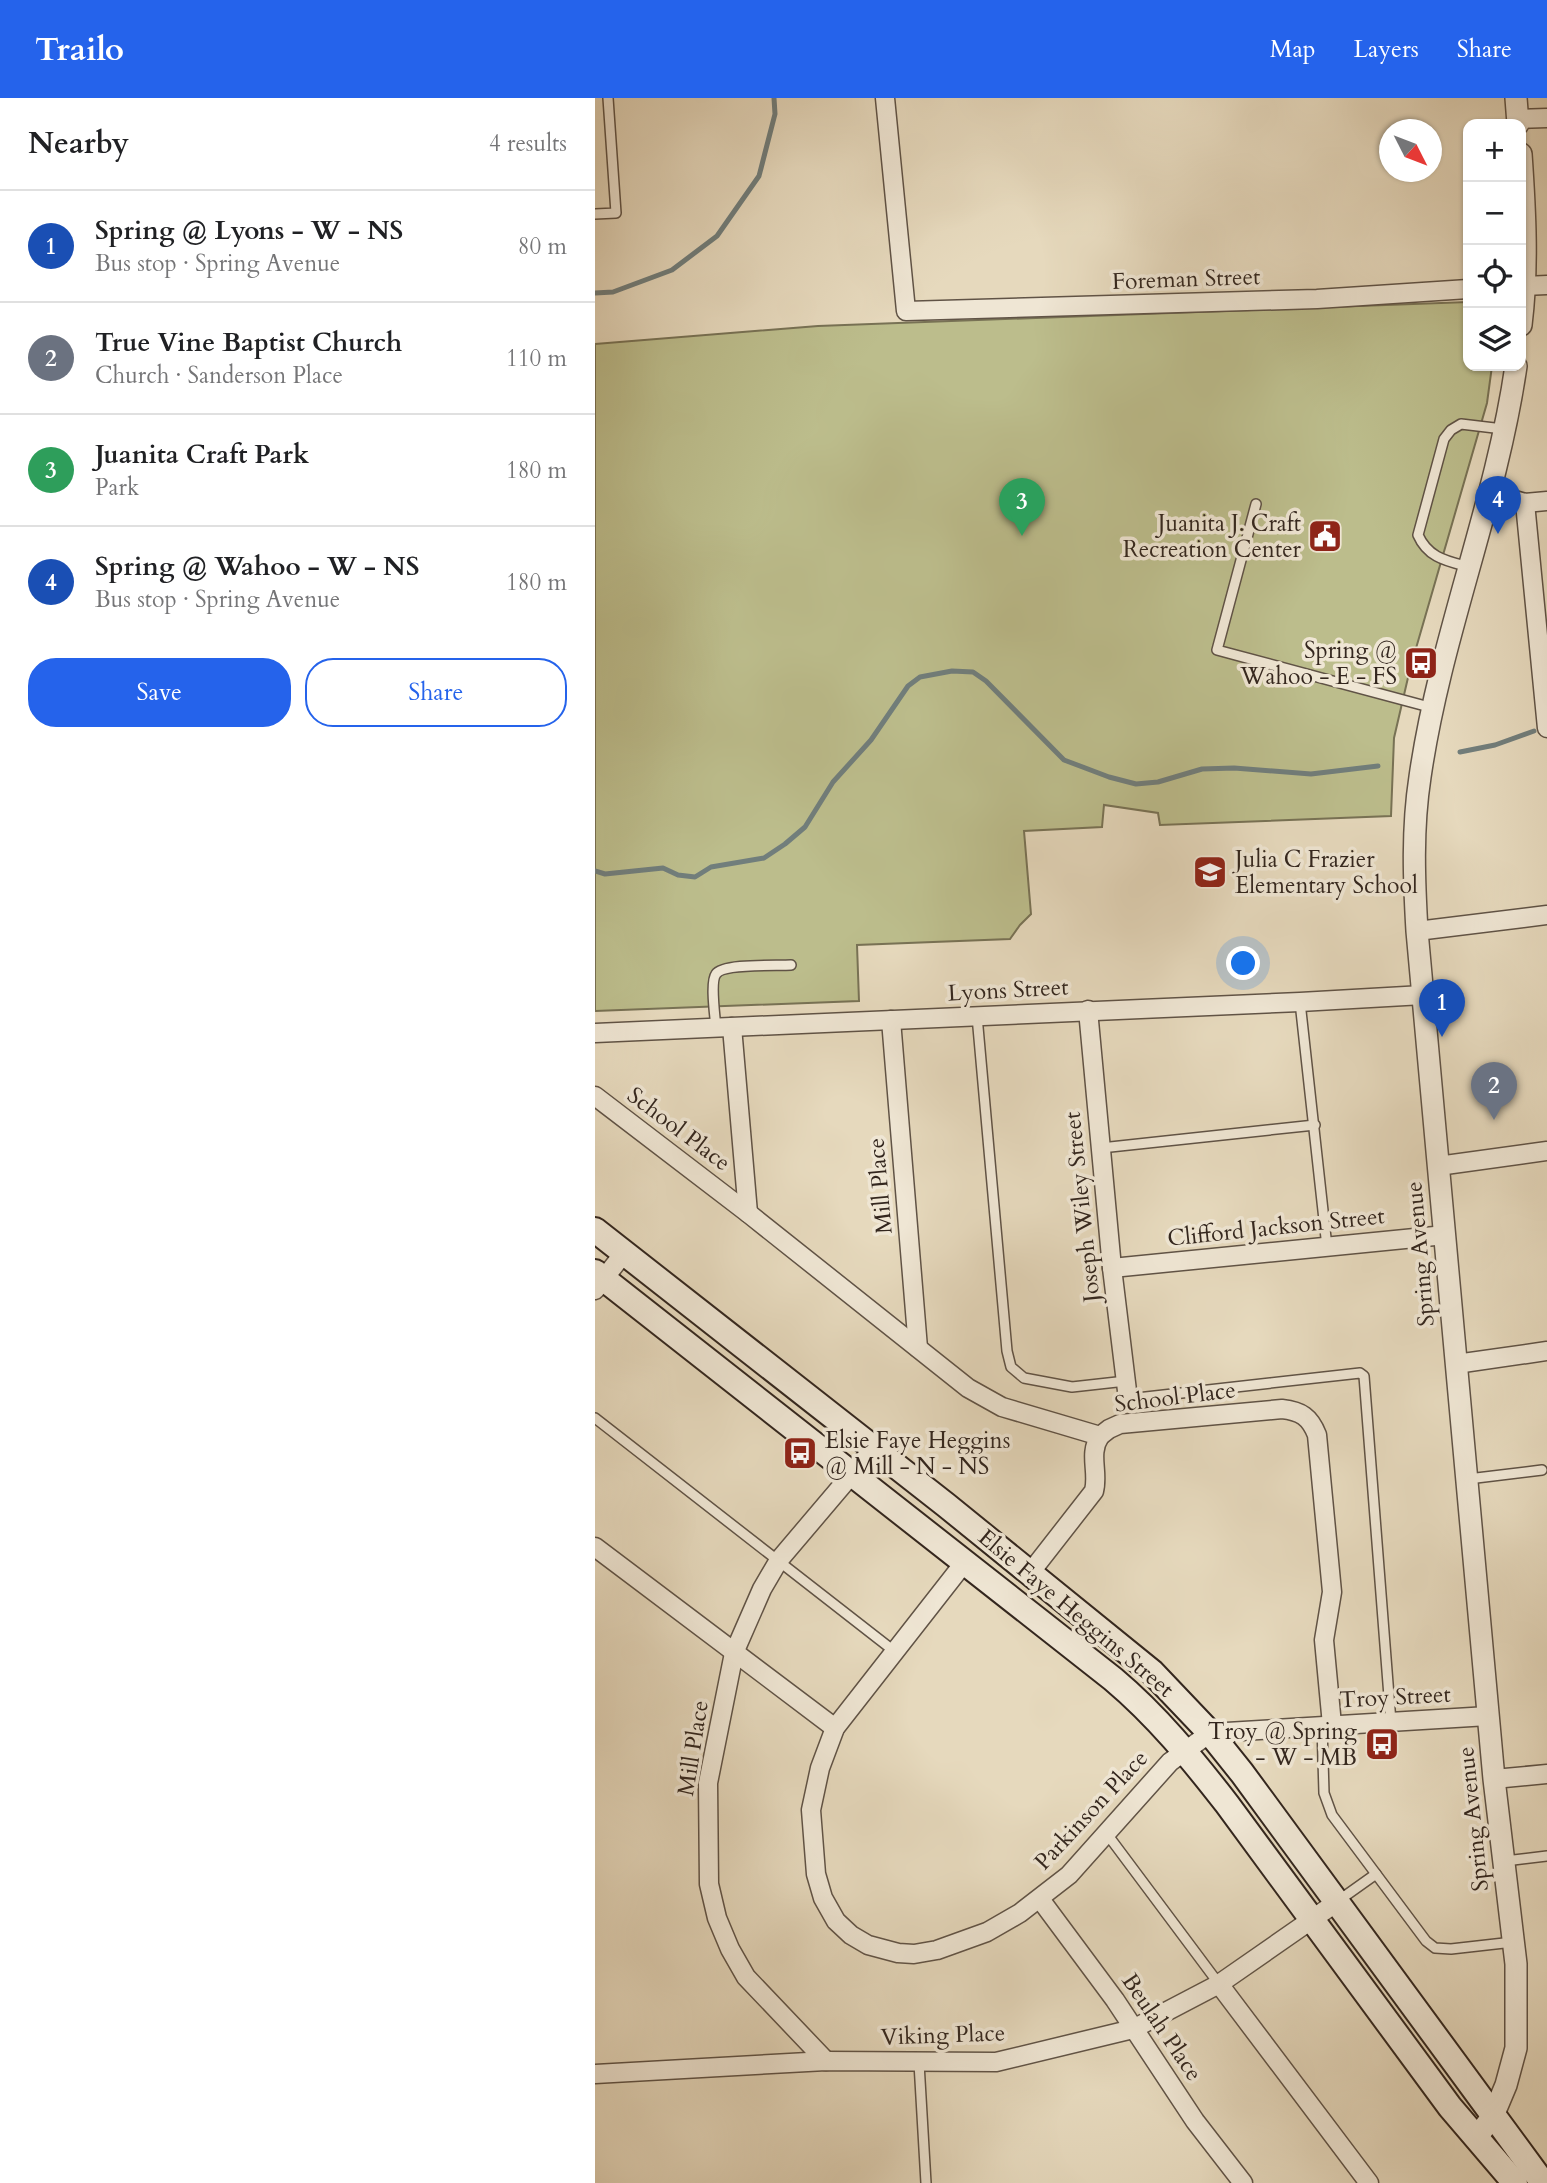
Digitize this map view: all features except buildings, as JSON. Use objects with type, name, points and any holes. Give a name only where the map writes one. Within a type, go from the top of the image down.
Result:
[{"type":"main road","name":"Elsie Faye Heggins Street","points":[[595,1230],[874,1448],[1152,1672],[1210,1733],[1543,2183]]},
{"type":"main road","name":"Elsie Faye Heggins Street","points":[[598,1281],[852,1472],[1124,1688],[1152,1714],[1185,1751],[1476,2138],[1515,2183]]},
{"type":"street","name":"Foreman Street","points":[[885,98],[906,311],[1317,299],[1463,289]]},
{"type":"street","points":[[1515,98],[1518,119]]},
{"type":"street","points":[[1526,121],[1547,118]]},
{"type":"street","points":[[1523,182],[1531,286],[1525,308]]},
{"type":"street","name":"Spring Avenue","points":[[1476,2138],[1493,2116],[1506,2085],[1516,2049],[1516,1964],[1488,1716],[1417,931],[1413,855],[1420,778],[1433,708],[1490,493],[1515,371]]},
{"type":"street","points":[[1490,493],[1524,503],[1547,501]]},
{"type":"street","points":[[1524,503],[1547,728]]},
{"type":"street","points":[[1417,931],[1547,915]]},
{"type":"street","name":"Lyons Street","points":[[595,1033],[1423,995]]},
{"type":"street","name":"Joseph Wiley Street","points":[[1087,1010],[1112,1268],[1127,1390]]},
{"type":"street","name":"Mill Place","points":[[891,1020],[918,1348]]},
{"type":"street","points":[[724,1028],[748,1213]]},
{"type":"street","name":"School Place","points":[[595,1096],[981,1397],[1025,1415],[1100,1436],[1120,1424],[1282,1409],[1297,1411],[1309,1419],[1317,1436],[1332,1592],[1324,1640],[1327,1726]]},
{"type":"street","points":[[1438,1166],[1547,1152]]},
{"type":"street","name":"Clifford Jackson Street","points":[[1112,1268],[1445,1235]]},
{"type":"street","points":[[598,1281],[624,1253]]},
{"type":"street","points":[[1456,1364],[1547,1351]]},
{"type":"street","points":[[1030,1573],[1094,1492],[1094,1444],[1100,1436]]},
{"type":"street","name":"Mill Place","points":[[825,2061],[745,1977],[730,1949],[717,1918],[709,1884],[708,1783],[734,1653],[762,1589],[779,1560],[874,1448]]},
{"type":"street","points":[[595,1547],[835,1728]]},
{"type":"street","name":"Parkinson Place","points":[[964,1563],[835,1728],[820,1768],[811,1810],[816,1874],[823,1898],[836,1921],[851,1935],[868,1945],[914,1954],[959,1944],[987,1932],[1020,1913],[1069,1875],[1170,1762],[1185,1751]]},
{"type":"street","name":"Troy Street","points":[[1210,1733],[1488,1716]]},
{"type":"street","points":[[1185,1751],[1210,1733]]},
{"type":"street","points":[[1494,1779],[1547,1774]]},
{"type":"street","name":"Beulah Place","points":[[1040,1899],[1115,2000],[1195,2121],[1243,2183]]},
{"type":"street","name":"Viking Place","points":[[595,2074],[825,2061],[996,2062],[1133,2029],[1219,1984],[1336,1902]]},
{"type":"street","points":[[1219,1984],[1369,2183]]},
{"type":"lane","points":[[595,214],[616,213],[608,98]]},
{"type":"lane","points":[[1469,567],[1434,557],[1423,546],[1418,535],[1439,451],[1451,430],[1461,424],[1503,429]]},
{"type":"lane","points":[[1256,504],[1217,650],[1433,708]]},
{"type":"lane","points":[[724,1028],[713,982],[715,974],[731,967],[791,965]]},
{"type":"lane","points":[[1300,1002],[1327,1247]]},
{"type":"lane","points":[[977,1016],[1007,1351],[1011,1367],[1024,1378],[1072,1387],[1127,1390],[1360,1373],[1364,1376],[1391,1722]]},
{"type":"lane","points":[[1101,1147],[1315,1125]]},
{"type":"lane","points":[[595,1418],[894,1651]]},
{"type":"lane","points":[[1467,1479],[1542,1470]]},
{"type":"lane","points":[[1327,1726],[1324,1793],[1332,1815],[1426,1941],[1435,1948],[1451,1949],[1513,1942]]},
{"type":"lane","points":[[1107,1834],[1219,1984]]},
{"type":"lane","points":[[1504,1861],[1547,1856]]},
{"type":"lane","points":[[1336,1902],[1376,1874]]},
{"type":"lane","points":[[919,2063],[926,2183]]},
{"type":"green space","points":[[1463,302],[1463,371],[1491,371],[1487,403],[1410,669],[1394,738],[1391,816],[1160,825],[1158,813],[1104,805],[1102,827],[1024,831],[1031,914],[1010,939],[857,945],[859,1001],[595,1011],[595,344],[818,326]]},
{"type":"waterway","points":[[595,293],[613,292],[672,270],[717,236],[759,176],[775,114],[774,98]]},
{"type":"waterway","points":[[595,871],[605,874],[663,868],[678,875],[695,877],[711,867],[764,858],[805,827],[833,782],[871,740],[908,686],[920,677],[952,671],[973,672],[986,681],[1064,760],[1136,784],[1158,782],[1202,769],[1234,768],[1311,774],[1378,766]]},
{"type":"waterway","points":[[1460,752],[1495,745],[1534,731]]},
{"type":"place","name":"Spring @ Wahoo - W - NS","points":[[1498,534]]},
{"type":"place","name":"Juanita Craft Park","points":[[1022,536]]},
{"type":"place","name":"Juanita J. Craft Recreation Center","points":[[1325,536]]},
{"type":"place","name":"Spring @ Wahoo - E - FS","points":[[1421,663]]},
{"type":"place","name":"Julia C Frazier Elementary School","points":[[1210,872]]},
{"type":"place","name":"Spring @ Lyons - W - NS","points":[[1442,1037]]},
{"type":"place","name":"True Vine Baptist Church","points":[[1494,1120]]},
{"type":"place","name":"Elsie Faye Heggins @ Mill - N - NS","points":[[800,1453]]},
{"type":"place","name":"Troy @ Spring - W - MB","points":[[1382,1744]]}]
